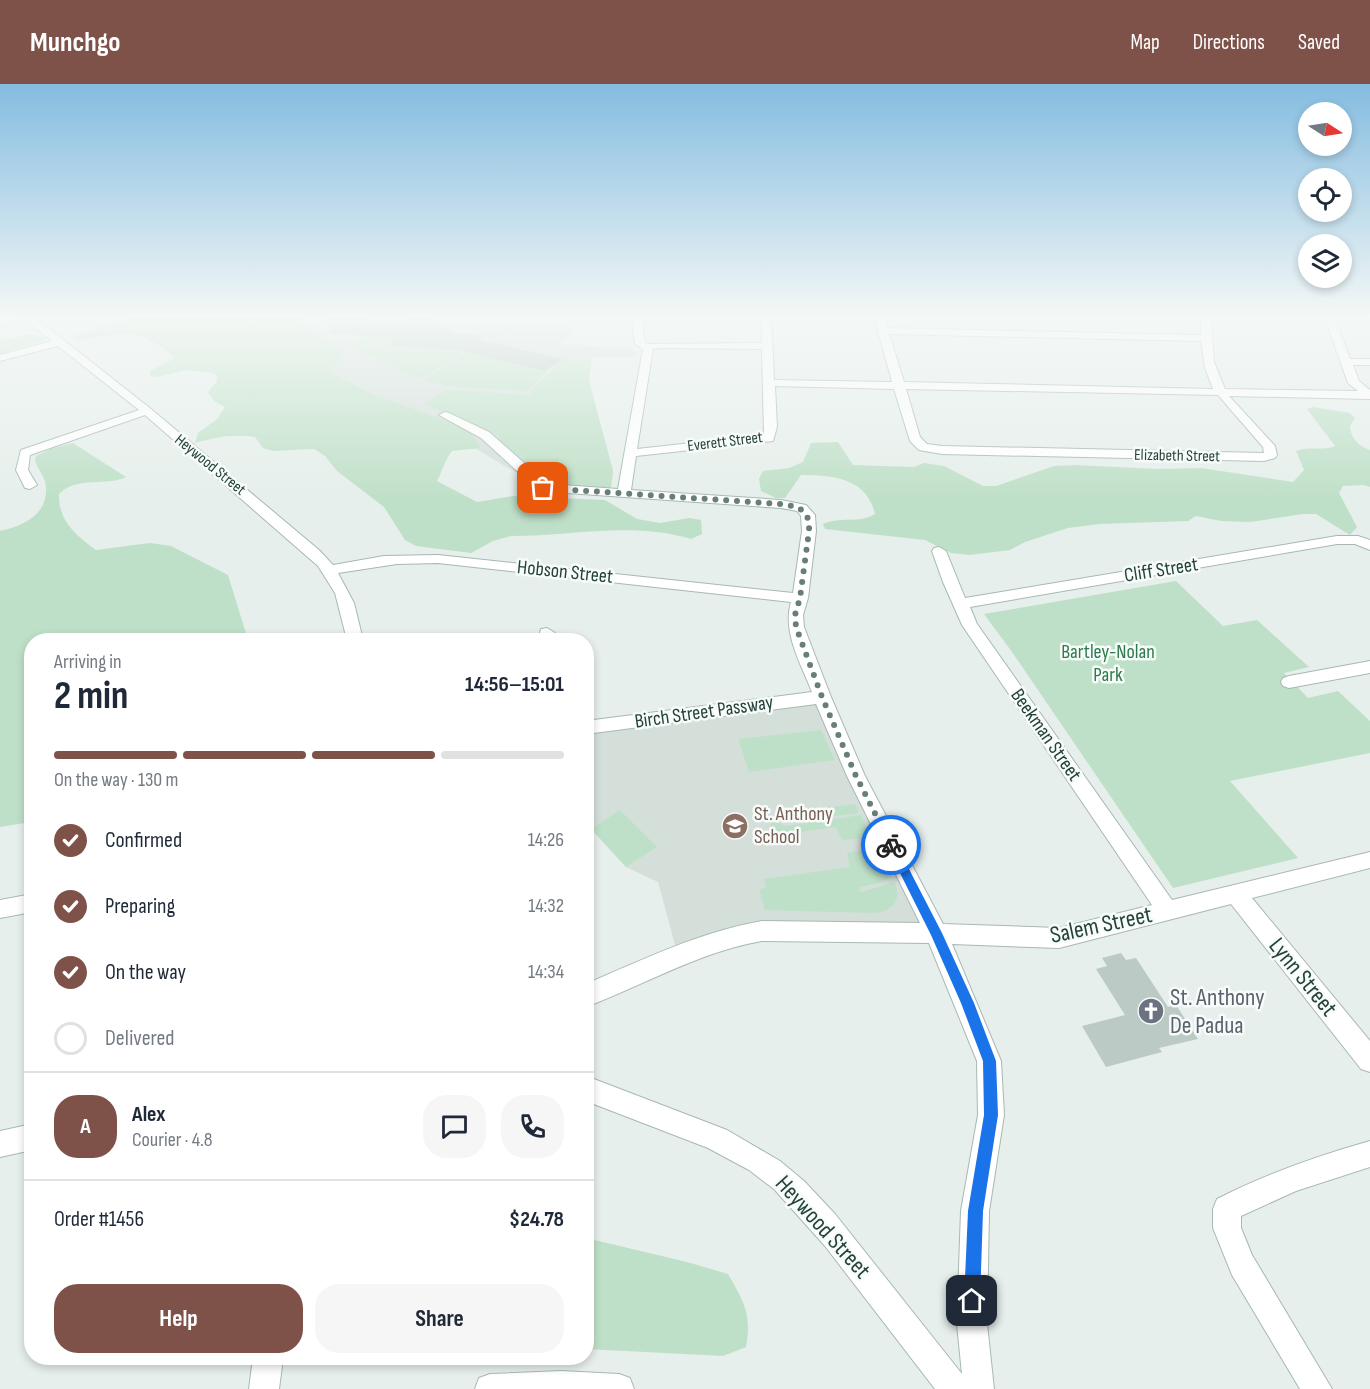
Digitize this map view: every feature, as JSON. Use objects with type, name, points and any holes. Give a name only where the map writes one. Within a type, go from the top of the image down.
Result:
[{"type":"street","name":"Heywood Street","points":[[104,377],[286,527],[331,570],[345,593],[354,633]]},
{"type":"street","points":[[624,493],[643,377]]},
{"type":"street","name":"Everett Street","points":[[632,453],[767,439],[771,435],[771,428],[767,377]]},
{"type":"street","points":[[898,377],[900,385]]},
{"type":"street","name":"Elizabeth Street","points":[[900,385],[914,438],[923,447],[942,450],[1071,454],[1264,457],[1271,455],[1269,446],[1221,392],[1214,377]]},
{"type":"street","points":[[1352,377],[1354,383],[1369,396]]},
{"type":"street","points":[[767,384],[1369,396]]},
{"type":"street","points":[[30,485],[21,471],[20,464],[25,453],[147,411]]},
{"type":"street","points":[[445,415],[485,435],[540,487],[781,504],[805,510],[810,521],[800,598],[795,615],[796,627],[822,697],[856,776],[936,933],[967,1003],[989,1061],[991,1115],[975,1211],[972,1312],[979,1389]]},
{"type":"street","name":"Cliff Street","points":[[961,604],[1336,540],[1365,543]]},
{"type":"street","name":"Beekman Street","points":[[939,551],[970,626],[1167,910]]},
{"type":"street","name":"Hobson Street","points":[[331,570],[376,560],[407,557],[800,598]]},
{"type":"street","points":[[1289,682],[1370,667]]},
{"type":"street","name":"Birch Street Passway","points":[[594,727],[822,697]]},
{"type":"street","name":"Salem Street","points":[[594,993],[704,945],[741,934],[762,931],[936,933],[1059,938],[1370,860]]},
{"type":"street","name":"Lynn Street","points":[[1236,894],[1370,1060]]},
{"type":"street","points":[[0,909],[24,904]]},
{"type":"street","name":"Heywood Street","points":[[594,1091],[733,1147],[786,1181],[813,1209],[874,1283],[954,1389]]},
{"type":"street","points":[[0,1144],[24,1139]]},
{"type":"street","points":[[1317,1389],[1242,1265],[1227,1228],[1227,1209],[1256,1192],[1331,1165],[1370,1154]]},
{"type":"street","points":[[264,1389],[267,1365]]},
{"type":"street","points":[[490,1389],[561,1386],[619,1389]]},
{"type":"shaded area","points":[[224,377],[590,377],[613,471],[609,489],[552,485],[536,471],[515,472],[456,437]]},
{"type":"shaded area","name":"St. Anthony School","points":[[822,697],[936,933],[762,931],[678,956],[658,882],[626,867],[594,832],[594,727]]},
{"type":"green space","points":[[217,377],[339,377],[374,395],[461,426],[473,435],[480,448],[452,451],[437,481],[477,502],[513,496],[605,500],[637,519],[660,523],[689,518],[701,520],[702,534],[691,539],[647,531],[625,530],[511,536],[493,541],[471,553],[416,546],[405,540],[384,507],[337,471],[325,456],[314,449],[273,451],[263,448],[255,437],[246,436],[225,437],[195,443],[198,433],[217,419],[225,407],[214,401],[208,392],[217,381]]},
{"type":"green space","points":[[429,377],[541,377],[527,391],[451,386],[423,381]]},
{"type":"green space","points":[[545,377],[589,377],[613,471],[611,488],[552,485],[536,470],[500,444],[499,436],[424,404],[447,390],[531,395],[530,392]]},
{"type":"green space","points":[[1313,407],[1350,413],[1355,418],[1350,426],[1353,438],[1362,447],[1370,450],[1370,487],[1343,486],[1339,493],[1357,527],[1350,535],[1316,514],[1251,522],[1221,521],[1196,516],[1188,521],[1100,524],[1068,528],[1025,542],[1010,550],[970,555],[951,553],[925,540],[825,529],[823,524],[829,522],[863,519],[875,514],[865,493],[847,481],[825,476],[801,475],[785,498],[776,498],[761,491],[759,479],[763,471],[789,468],[803,462],[811,443],[838,442],[853,465],[914,467],[924,463],[944,466],[983,486],[996,486],[1054,466],[1076,465],[1158,469],[1201,468],[1293,482],[1304,470],[1296,451],[1335,446],[1307,409]]},
{"type":"green space","points":[[73,443],[126,477],[75,485],[59,494],[59,504],[65,520],[82,539],[96,550],[150,543],[171,546],[228,575],[246,633],[24,633],[24,823],[0,827],[0,531],[32,518],[43,505],[46,497],[46,484],[35,461],[36,456],[53,448]]},
{"type":"green space","name":"Bartley-Nolan Park","points":[[1176,581],[1223,626],[1257,620],[1309,667],[1284,673],[1308,698],[1338,691],[1370,721],[1370,753],[1230,781],[1298,858],[1173,888],[984,614]]},
{"type":"green space","points":[[821,730],[835,760],[749,772],[738,739]]},
{"type":"green space","points":[[855,804],[859,813],[788,822],[775,815]]},
{"type":"green space","points":[[620,810],[657,847],[626,867],[594,832],[594,827]]},
{"type":"green space","points":[[861,815],[871,837],[842,840],[836,827],[772,836],[770,830],[772,830],[770,823],[775,822],[786,826]]},
{"type":"green space","points":[[877,848],[891,877],[879,883],[860,887],[859,890],[862,892],[894,882],[896,899],[894,904],[886,910],[873,913],[765,910],[759,889],[766,888],[764,879],[850,867],[847,853]]},
{"type":"green space","points":[[594,1240],[728,1274],[745,1309],[748,1336],[746,1347],[723,1356],[594,1349]]},
{"type":"building","name":"St. Anthony De Padua","points":[[1121,953],[1126,960],[1136,958],[1168,1007],[1176,1005],[1198,1039],[1159,1048],[1162,1052],[1106,1067],[1082,1026],[1125,1015],[1096,969],[1107,966],[1102,958]]},
{"type":"way so far","points":[[543,488],[781,504],[795,506],[806,512],[810,521],[800,598],[795,615],[796,627],[822,697],[856,776],[891,845]]},
{"type":"place","name":"St. Anthony School","points":[[735,826]]},
{"type":"place","name":"St. Anthony De Padua","points":[[1151,1011]]},
{"type":"route","points":[[891,845],[936,933],[967,1003],[989,1061],[991,1115],[975,1211],[972,1301]]}]
